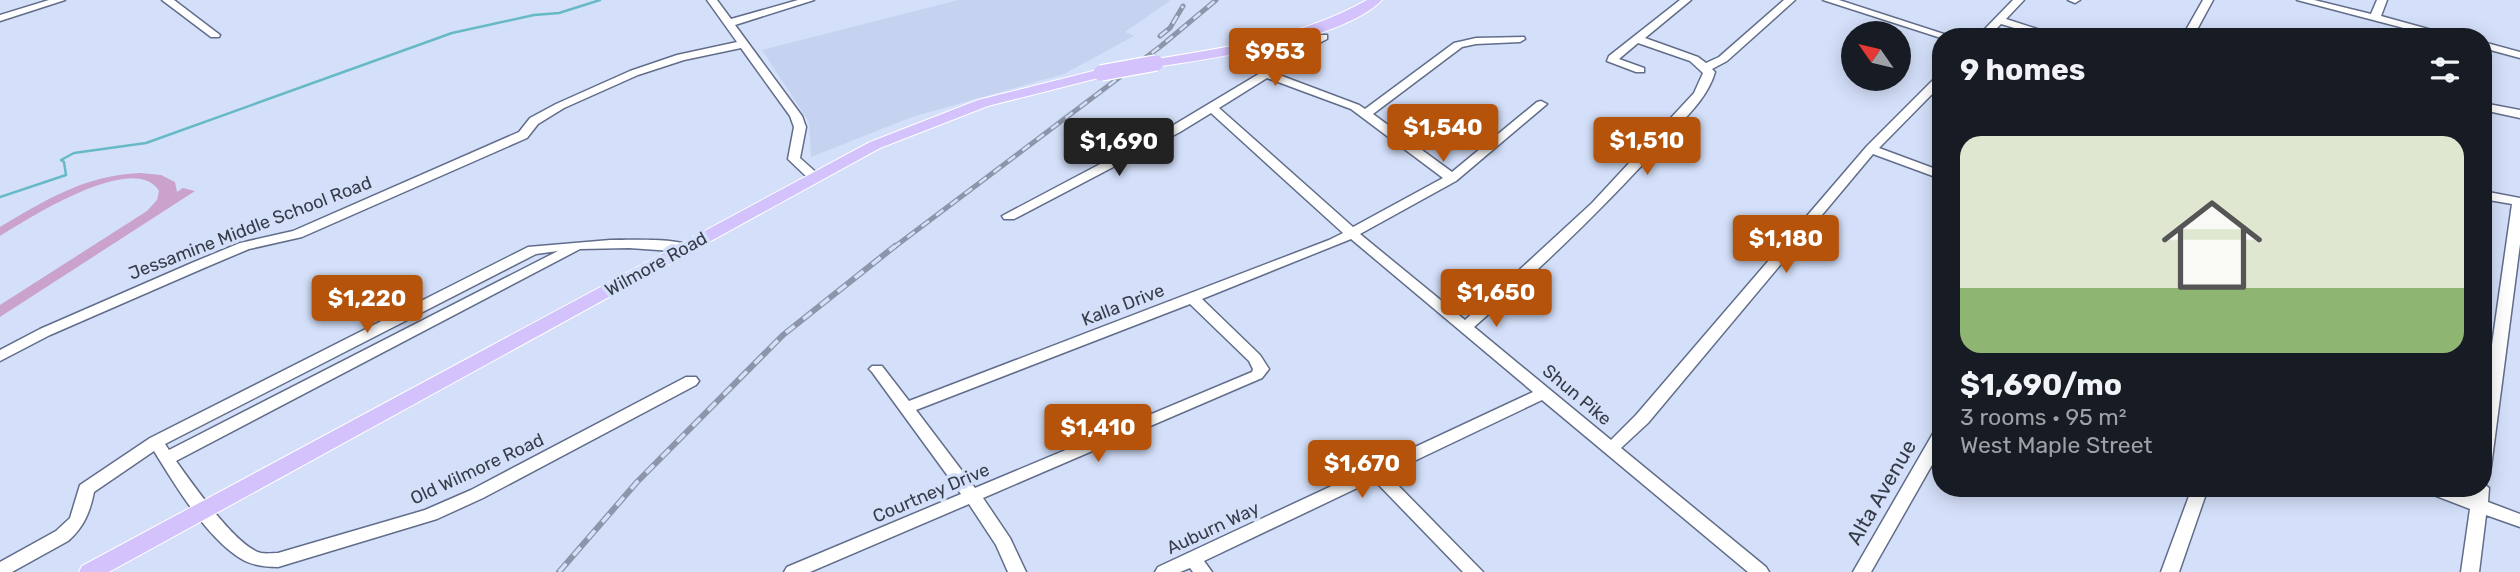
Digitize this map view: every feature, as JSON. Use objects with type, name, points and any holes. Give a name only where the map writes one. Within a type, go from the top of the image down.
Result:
[{"type":"main road","name":"Wilmore Road","points":[[90,572],[875,145],[944,116],[1027,90],[1101,73],[1255,45],[1324,27],[1376,0]]},
{"type":"street","points":[[0,18],[60,0]]},
{"type":"street","points":[[167,0],[215,35]]},
{"type":"street","points":[[712,0],[796,116],[800,127],[794,159],[814,177]]},
{"type":"street","points":[[729,23],[809,0]]},
{"type":"street","points":[[1640,70],[1614,61],[1615,57],[1686,0]]},
{"type":"street","points":[[1707,67],[1723,59],[1790,0]]},
{"type":"street","points":[[1828,0],[1932,32]]},
{"type":"street","points":[[1991,28],[2019,0]]},
{"type":"street","points":[[2192,28],[2208,0]]},
{"type":"street","points":[[2302,0],[2416,28]]},
{"type":"street","points":[[2375,18],[2382,0]]},
{"type":"street","points":[[1999,20],[2026,28]]},
{"type":"street","points":[[1265,57],[1298,50],[1324,37]]},
{"type":"street","points":[[1466,327],[1590,212],[1655,144],[1708,80],[1707,67],[1695,59],[1637,38]]},
{"type":"street","points":[[1366,114],[1458,45],[1476,41],[1520,39]]},
{"type":"street","name":"Jessamine Middle School Road","points":[[0,356],[45,332],[199,265],[245,246],[297,234],[523,135],[534,121],[560,106],[634,73],[681,57],[745,44]]},
{"type":"street","points":[[1009,216],[1213,108],[1266,74],[1271,68],[1255,45]]},
{"type":"street","points":[[2492,47],[2520,55]]},
{"type":"street","points":[[1266,74],[1339,100],[1366,114],[1452,178]]},
{"type":"street","points":[[1611,449],[1642,419],[1871,149],[1932,87]]},
{"type":"street","name":"Kalla Drive","points":[[907,408],[1334,243],[1452,178],[1541,104]]},
{"type":"street","name":"Shun Pike","points":[[1213,108],[1351,233],[1760,572]]},
{"type":"street","points":[[2492,108],[2520,114]]},
{"type":"street","points":[[1871,149],[1932,172]]},
{"type":"street","points":[[2492,197],[2519,202],[2492,401]]},
{"type":"street","points":[[0,570],[56,539],[74,524],[86,489],[156,442],[533,250],[584,243],[648,244],[687,248]]},
{"type":"street","points":[[166,459],[584,243]]},
{"type":"street","name":"Courtney Drive","points":[[793,572],[1257,375],[1261,369],[1255,358],[1193,299]]},
{"type":"street","points":[[877,369],[973,496],[1004,543],[1017,572]]},
{"type":"street","name":"Old Wilmore Road","points":[[205,510],[257,565],[293,556],[431,515],[556,454],[691,381]]},
{"type":"street","name":"Auburn Way","points":[[1164,572],[1198,566],[1376,472],[1544,393]]},
{"type":"street","points":[[156,442],[205,510]]},
{"type":"street","name":"Alta Avenue","points":[[1862,572],[1932,450]]},
{"type":"street","points":[[1376,472],[1474,572]]},
{"type":"street","points":[[2170,572],[2197,497]]},
{"type":"street","points":[[2470,572],[2479,497],[2520,521]]},
{"type":"shaded area","points":[[958,0],[1171,0],[1125,32],[1134,36],[1064,74],[912,117],[811,157],[809,122],[762,50]]},
{"type":"shaded area","points":[[140,173],[161,175],[175,182],[177,192],[183,188],[195,191],[0,317],[0,305],[147,211],[157,200],[159,191],[146,181],[128,178],[105,183],[55,204],[0,236],[0,227],[50,199],[84,184],[102,178]]},
{"type":"waterway","points":[[0,197],[66,175],[64,162],[61,160],[74,153],[146,143],[452,33],[534,15],[559,13],[600,0]]},
{"type":"railway","points":[[893,248],[1161,46],[1216,0]]},
{"type":"railway","points":[[1160,36],[1170,28],[1183,6]]},
{"type":"railway","points":[[559,572],[637,482],[783,335],[895,246]]}]
